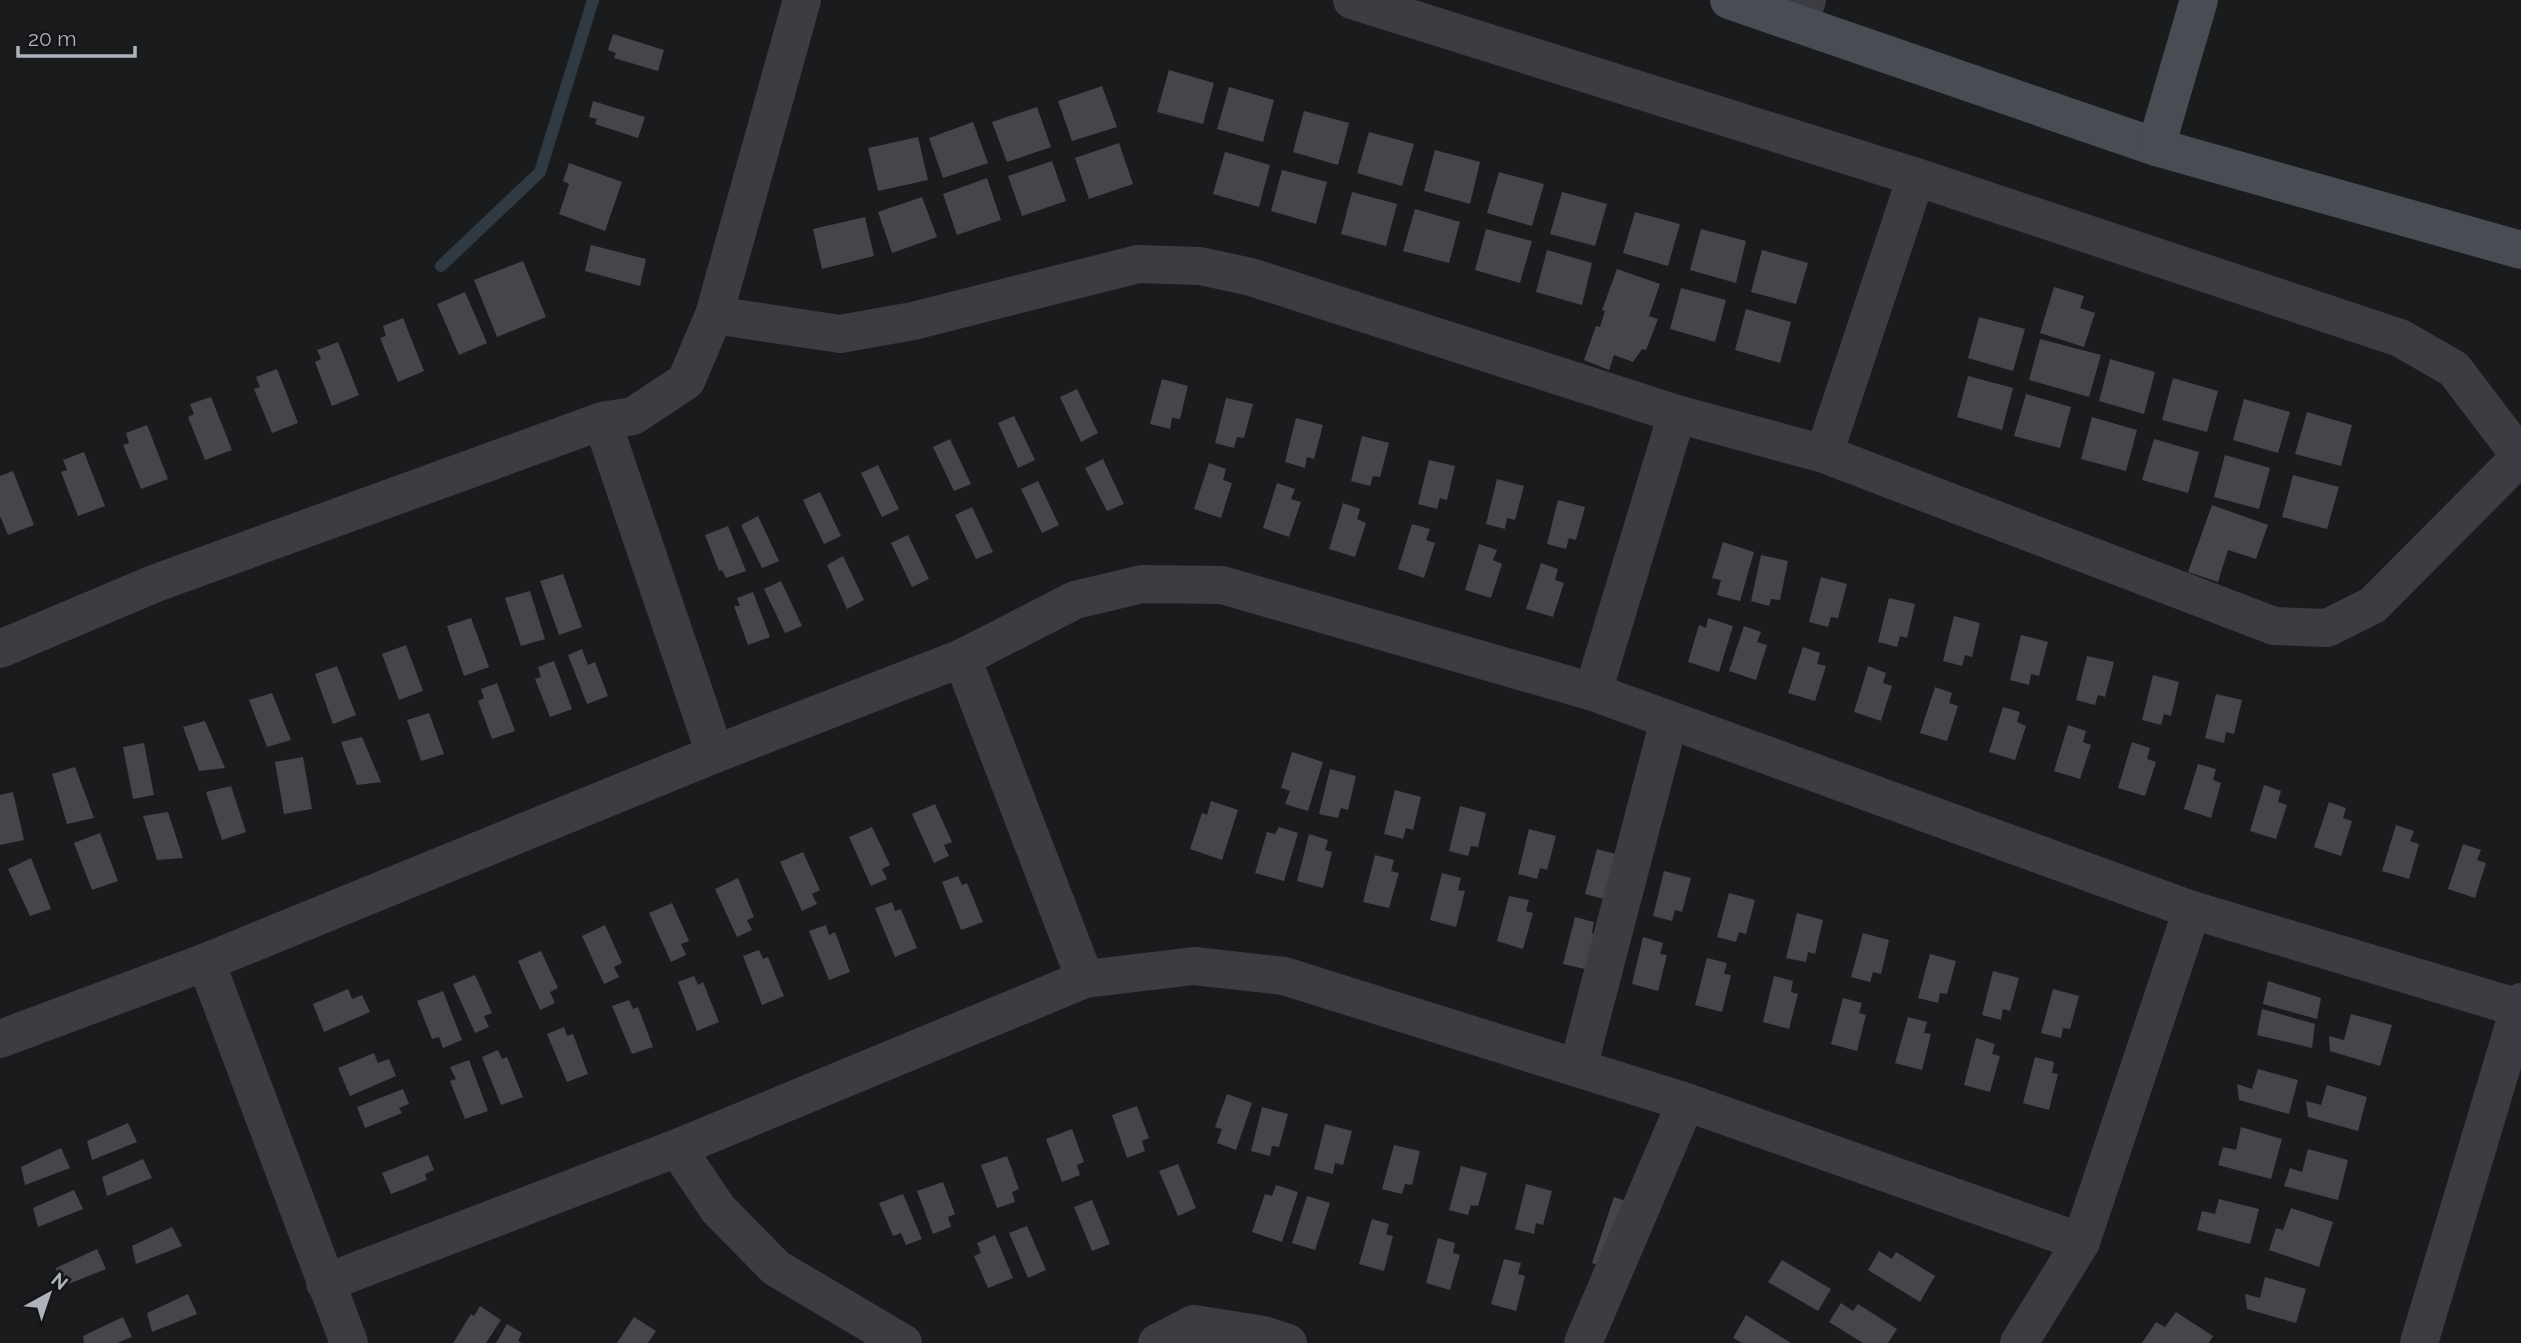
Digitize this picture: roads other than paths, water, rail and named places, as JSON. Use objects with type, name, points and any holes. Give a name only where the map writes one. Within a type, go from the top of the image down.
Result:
[{"type":"street","points":[[0,649],[156,583],[602,421],[634,416],[686,381],[715,315],[802,0]]},
{"type":"street","points":[[715,315],[840,334],[913,321],[1138,264],[1200,265],[1251,277],[1677,414],[1824,454],[2274,626],[2326,628],[2373,605],[2521,457],[2454,369],[2400,338],[1916,177],[1352,0]]},
{"type":"street","points":[[1729,0],[1803,11],[2156,147],[2521,250]]},
{"type":"street","points":[[2156,147],[2199,0]]},
{"type":"street","points":[[1824,454],[1916,177]]},
{"type":"street","points":[[1593,692],[1677,414]]},
{"type":"street","points":[[602,421],[715,754]]},
{"type":"street","points":[[0,1039],[206,962],[715,754],[962,658],[1075,600],[1142,584],[1222,585],[1593,692],[2192,910],[2520,1005],[2419,1343]]},
{"type":"street","points":[[962,658],[1085,979]]},
{"type":"street","points":[[1578,1068],[1669,720]]},
{"type":"street","points":[[2019,1343],[2081,1242],[2192,910]]},
{"type":"street","points":[[206,962],[349,1343]]},
{"type":"street","points":[[326,1283],[677,1148],[1085,979],[1194,966],[1284,976],[1686,1102],[2081,1242]]},
{"type":"street","points":[[1583,1343],[1686,1102]]},
{"type":"street","points":[[677,1148],[718,1209],[776,1268],[903,1343]]},
{"type":"street","points":[[1157,1343],[1194,1324],[1264,1335],[1288,1343]]},
{"type":"waterway","points":[[441,266],[540,172],[593,0]]}]
